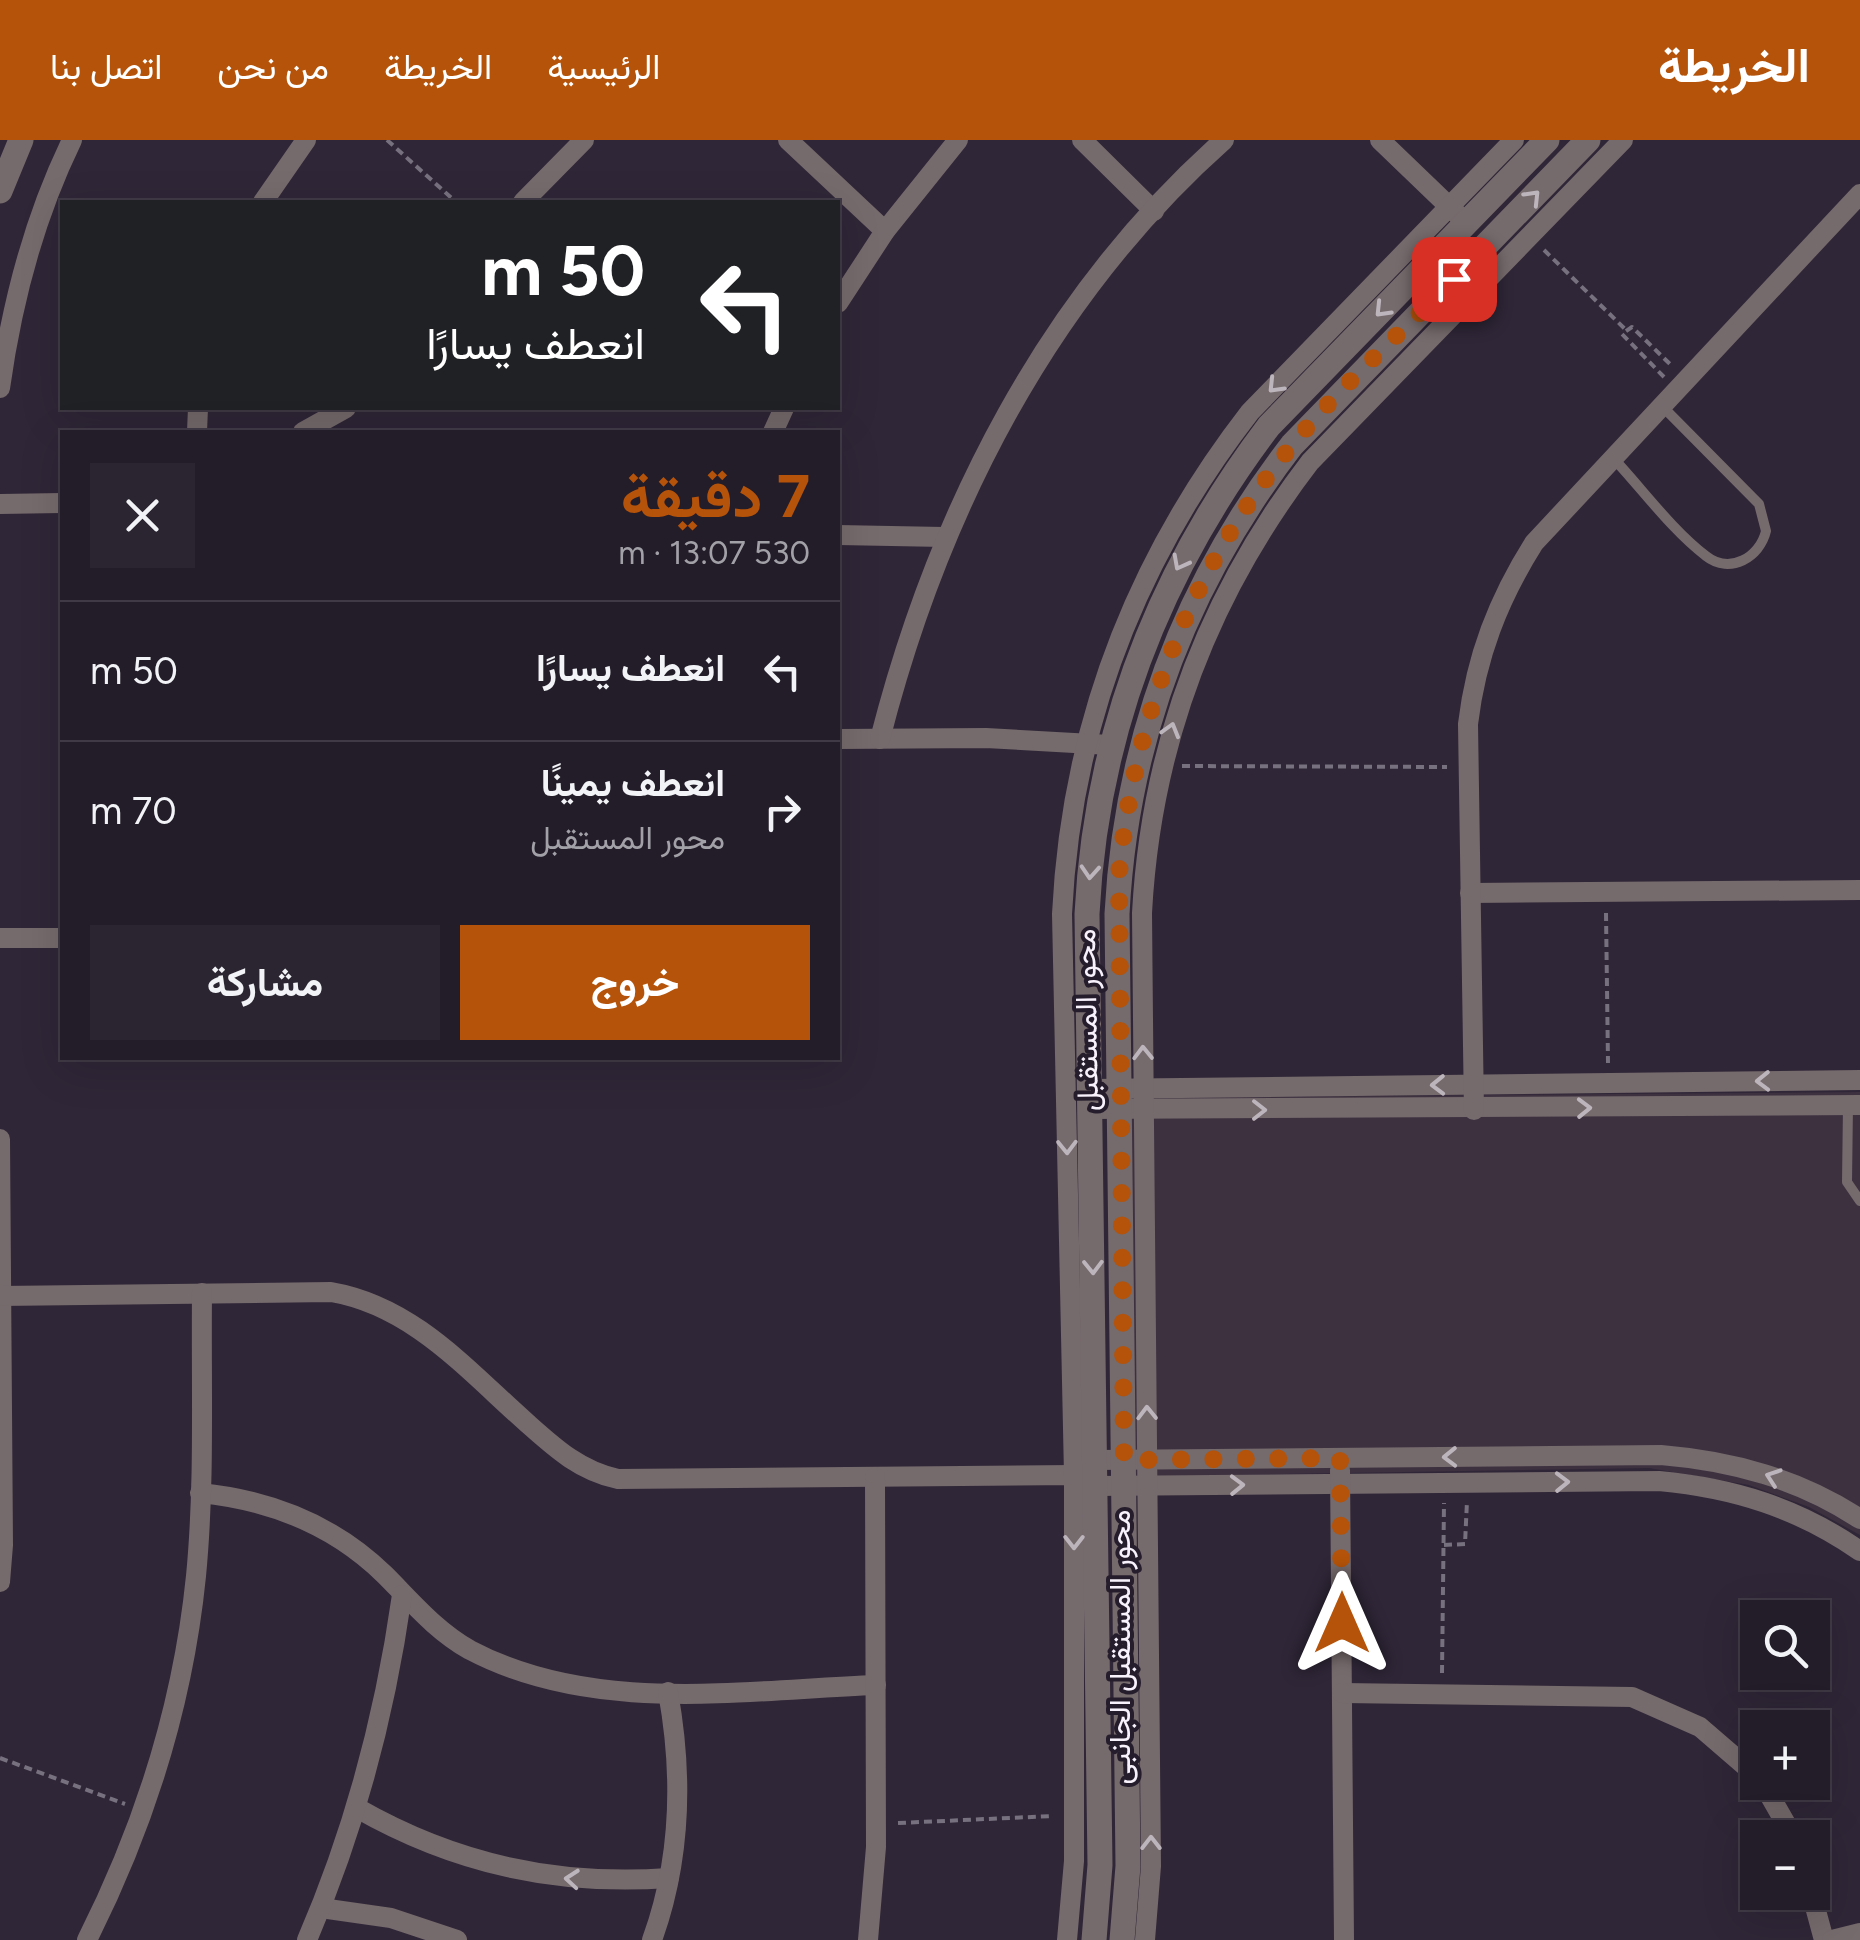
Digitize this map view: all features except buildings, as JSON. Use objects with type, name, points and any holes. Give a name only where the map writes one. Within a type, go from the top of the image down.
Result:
[{"type":"street","points":[[0,191],[20,140]]},
{"type":"street","points":[[0,388],[10,326],[30,247],[72,140]]},
{"type":"street","points":[[264,200],[306,140]]},
{"type":"street","points":[[526,200],[584,140]]},
{"type":"street","points":[[788,140],[885,231]]},
{"type":"street","points":[[840,301],[885,231],[958,140]]},
{"type":"street","points":[[1082,140],[1154,211]]},
{"type":"street","points":[[880,738],[910,629],[944,537],[1034,368],[1101,273],[1154,211],[1224,140]]},
{"type":"street","points":[[1380,140],[1458,215],[1514,140]]},
{"type":"street","name":"محور المستقبل","points":[[1094,1940],[1100,1865],[1080,1196],[1092,1099],[1088,886],[1098,745],[1172,578],[1242,461],[1458,215],[1548,140]]},
{"type":"street","name":"محور المستقبل","points":[[1122,1940],[1128,1866],[1136,1473],[1132,1099],[1116,914],[1123,834],[1148,716],[1198,590],[1242,514],[1292,446],[1588,140]]},
{"type":"street","points":[[1132,1099],[1144,875],[1161,766],[1202,641],[1241,563],[1310,462],[1623,140]]},
{"type":"street","points":[[1474,1110],[1467,767],[1472,694],[1500,601],[1534,543],[1860,194]]},
{"type":"street","points":[[307,430],[342,410]]},
{"type":"street","points":[[0,504],[60,502]]},
{"type":"street","points":[[840,535],[944,537]]},
{"type":"street","points":[[840,738],[986,738],[1098,745],[1069,828],[1062,914],[1080,1196]]},
{"type":"street","points":[[1470,893],[1860,890]]},
{"type":"street","points":[[0,938],[60,938]]},
{"type":"street","points":[[1132,1099],[1474,1084],[1860,1080]]},
{"type":"street","points":[[1092,1099],[1474,1110],[1854,1105]]},
{"type":"street","points":[[0,1139],[0,1582]]},
{"type":"street","points":[[1,1296],[331,1292],[390,1308],[419,1327],[560,1452],[601,1475],[626,1480],[1136,1473],[1340,1458],[1660,1455],[1699,1458],[1774,1476],[1809,1490],[1860,1519]]},
{"type":"street","points":[[87,1940],[144,1811],[168,1734],[186,1654],[196,1574],[200,1493],[202,1293]]},
{"type":"street","points":[[1340,1458],[1344,1940]]},
{"type":"street","points":[[1136,1473],[1340,1484],[1659,1481],[1730,1490],[1797,1514],[1860,1551]]},
{"type":"street","name":"محور المستقبل الجانبى","points":[[1136,1473],[1151,1866],[1145,1940]]},
{"type":"street","name":"محور المستقبل الجانبى","points":[[1067,1940],[1088,1474]]},
{"type":"street","points":[[868,1940],[875,1887],[876,1824],[874,1477]]},
{"type":"street","points":[[200,1493],[254,1501],[304,1518],[350,1545],[442,1633],[526,1674],[588,1689],[668,1692],[876,1685]]},
{"type":"street","points":[[306,1940],[356,1808],[384,1702],[402,1595]]},
{"type":"street","points":[[652,1940],[669,1878],[678,1785],[668,1692]]},
{"type":"street","points":[[1342,1692],[1632,1697],[1700,1727],[1740,1762]]},
{"type":"street","points":[[356,1808],[420,1841],[524,1873],[596,1880],[669,1878]]},
{"type":"street","points":[[320,1908],[391,1918],[457,1940]]},
{"type":"street","points":[[1816,1910],[1824,1940]]},
{"type":"street","points":[[1832,1940],[1860,1932]]},
{"type":"lane","points":[[1613,458],[1706,557],[1725,564],[1753,555],[1766,531],[1759,504],[1662,406]]},
{"type":"lane","points":[[1854,1105],[1847,1182],[1860,1201]]},
{"type":"path","points":[[388,140],[454,200]]},
{"type":"path","points":[[1530,236],[1626,329]]},
{"type":"path","points":[[1632,327],[1682,384],[1622,336],[1626,329],[1632,327]]},
{"type":"path","points":[[1161,766],[1467,767]]},
{"type":"path","points":[[1606,892],[1608,1083]]},
{"type":"path","points":[[1442,1694],[1445,1483]]},
{"type":"path","points":[[1444,1545],[1465,1544],[1467,1483]]},
{"type":"path","points":[[0,1758],[144,1811]]},
{"type":"path","points":[[876,1824],[1073,1814]]},
{"type":"shaded area","points":[[1860,1092],[1860,1535],[1809,1507],[1749,1485],[1649,1468],[1111,1477],[1108,1098]]},
{"type":"route","points":[[1342,1623],[1340,1458],[1124,1460],[1116,914],[1119,874],[1129,794],[1148,716],[1179,631],[1219,551],[1266,478],[1292,446],[1454,279]]}]
